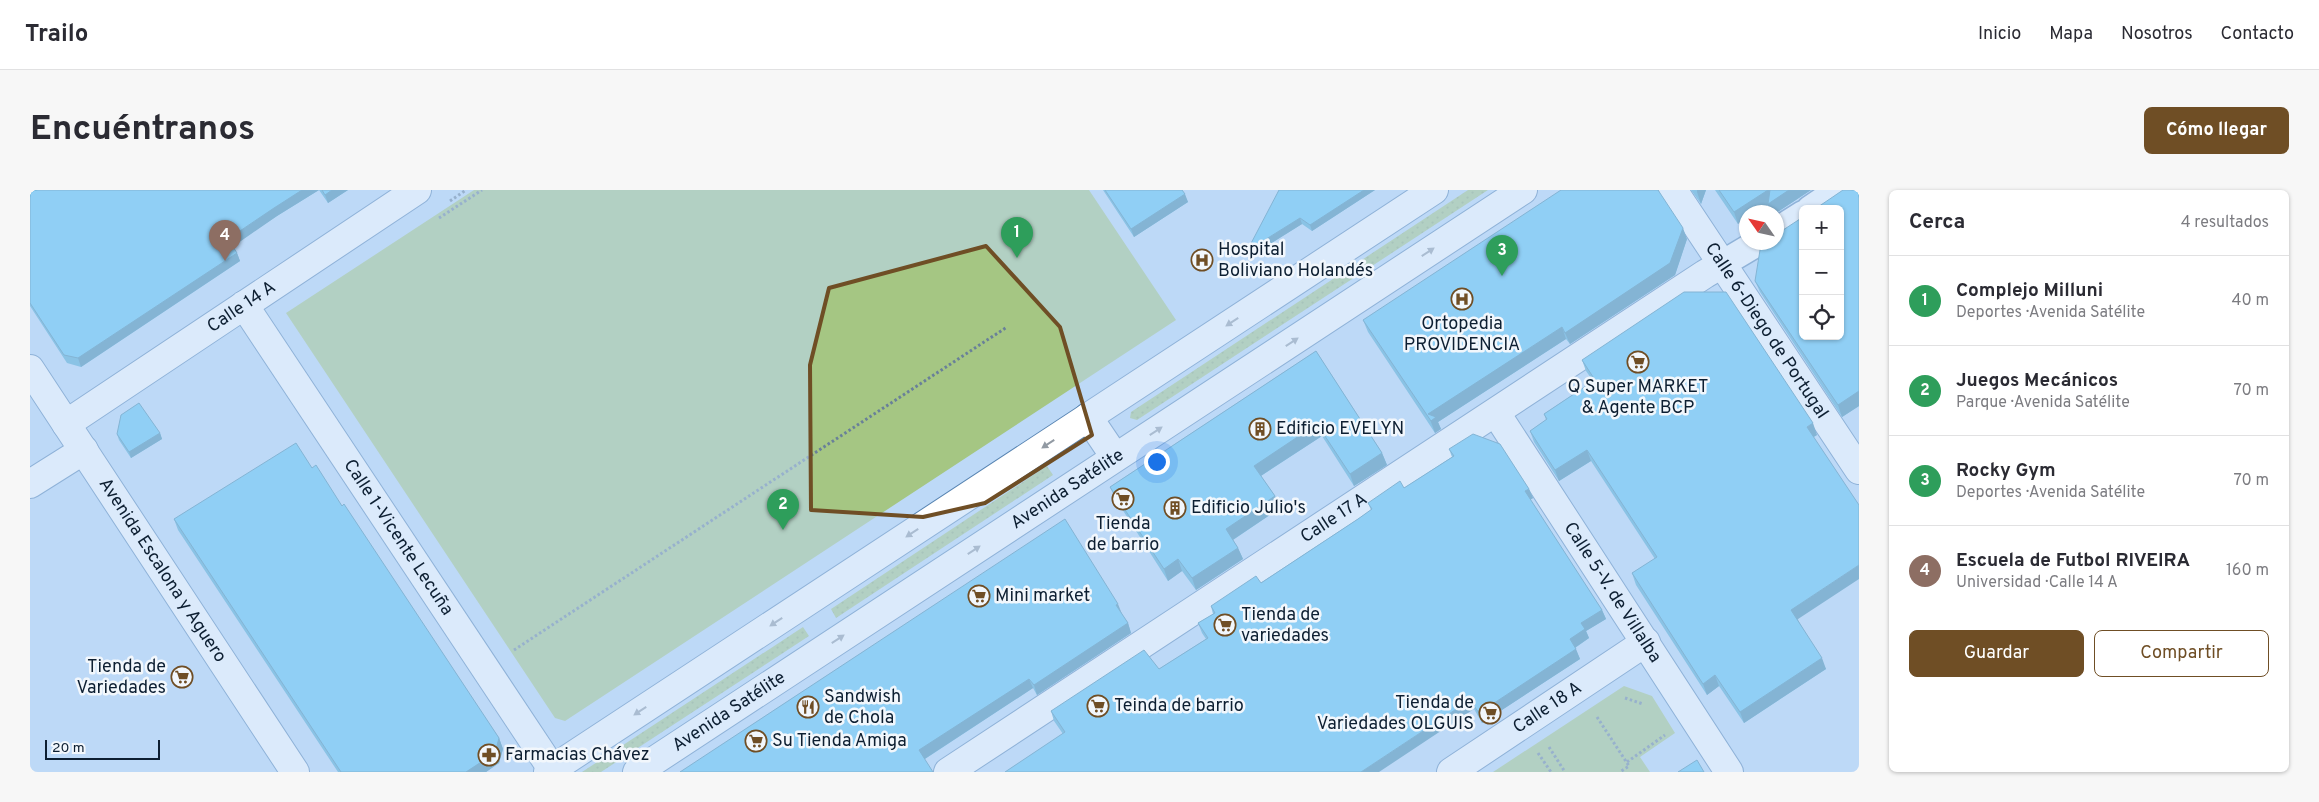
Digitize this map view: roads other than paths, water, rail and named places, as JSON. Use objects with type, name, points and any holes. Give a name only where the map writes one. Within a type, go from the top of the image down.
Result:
[{"type":"street","name":"Calle 14 A","points":[[66,424],[417,190]]},
{"type":"street","points":[[550,770],[1434,190]]},
{"type":"street","name":"Avenida Satélite","points":[[637,772],[1523,190]]},
{"type":"street","name":"Calle 6-Diego de Portugal","points":[[1673,190],[1859,470]]},
{"type":"street","points":[[1816,205],[1838,190]]},
{"type":"street","points":[[1784,226],[1799,217]]},
{"type":"street","points":[[1722,264],[1746,250]]},
{"type":"street","name":"Calle 17 A","points":[[948,772],[1496,413],[1704,274],[1722,264]]},
{"type":"street","name":"Calle 1-Vicente Lecuña","points":[[244,305],[550,770]]},
{"type":"street","name":"Avenida Escalona y Aguero","points":[[30,369],[295,772]]},
{"type":"street","name":"Calle 5-V. de Villalba","points":[[1496,413],[1729,772]]},
{"type":"street","points":[[1088,417],[1115,457]]},
{"type":"street","points":[[30,484],[84,450]]},
{"type":"street","name":"Calle 18 A","points":[[1451,772],[1646,642]]},
{"type":"place","name":"Complejo Milluni","points":[[1017,258]]},
{"type":"place","name":"Hospital Boliviano Holandés","points":[[1202,260]]},
{"type":"place","name":"Escuela de Futbol RIVEIRA","points":[[225,261]]},
{"type":"place","name":"Rocky Gym","points":[[1502,276]]},
{"type":"place","name":"Ortopedia PROVIDENCIA","points":[[1462,299]]},
{"type":"place","name":"Q Super MARKET & Agente BCP","points":[[1638,362]]},
{"type":"place","name":"Edificio EVELYN","points":[[1260,429]]},
{"type":"place","name":"Tienda de barrio","points":[[1123,499]]},
{"type":"place","name":"Edificio Julio's","points":[[1175,508]]},
{"type":"place","name":"Juegos Mecánicos","points":[[783,530]]},
{"type":"place","name":"Mini market","points":[[979,596]]},
{"type":"place","name":"Tienda de variedades","points":[[1225,625]]},
{"type":"place","name":"Tienda de Variedades","points":[[182,677]]},
{"type":"place","name":"Teinda de barrio","points":[[1098,706]]},
{"type":"place","name":"Sandwish de Chola","points":[[808,707]]},
{"type":"place","name":"Tienda de Variedades OLGUIS","points":[[1490,713]]},
{"type":"place","name":"Su Tienda Amiga","points":[[756,741]]},
{"type":"place","name":"Farmacias Chávez","points":[[489,755]]}]
